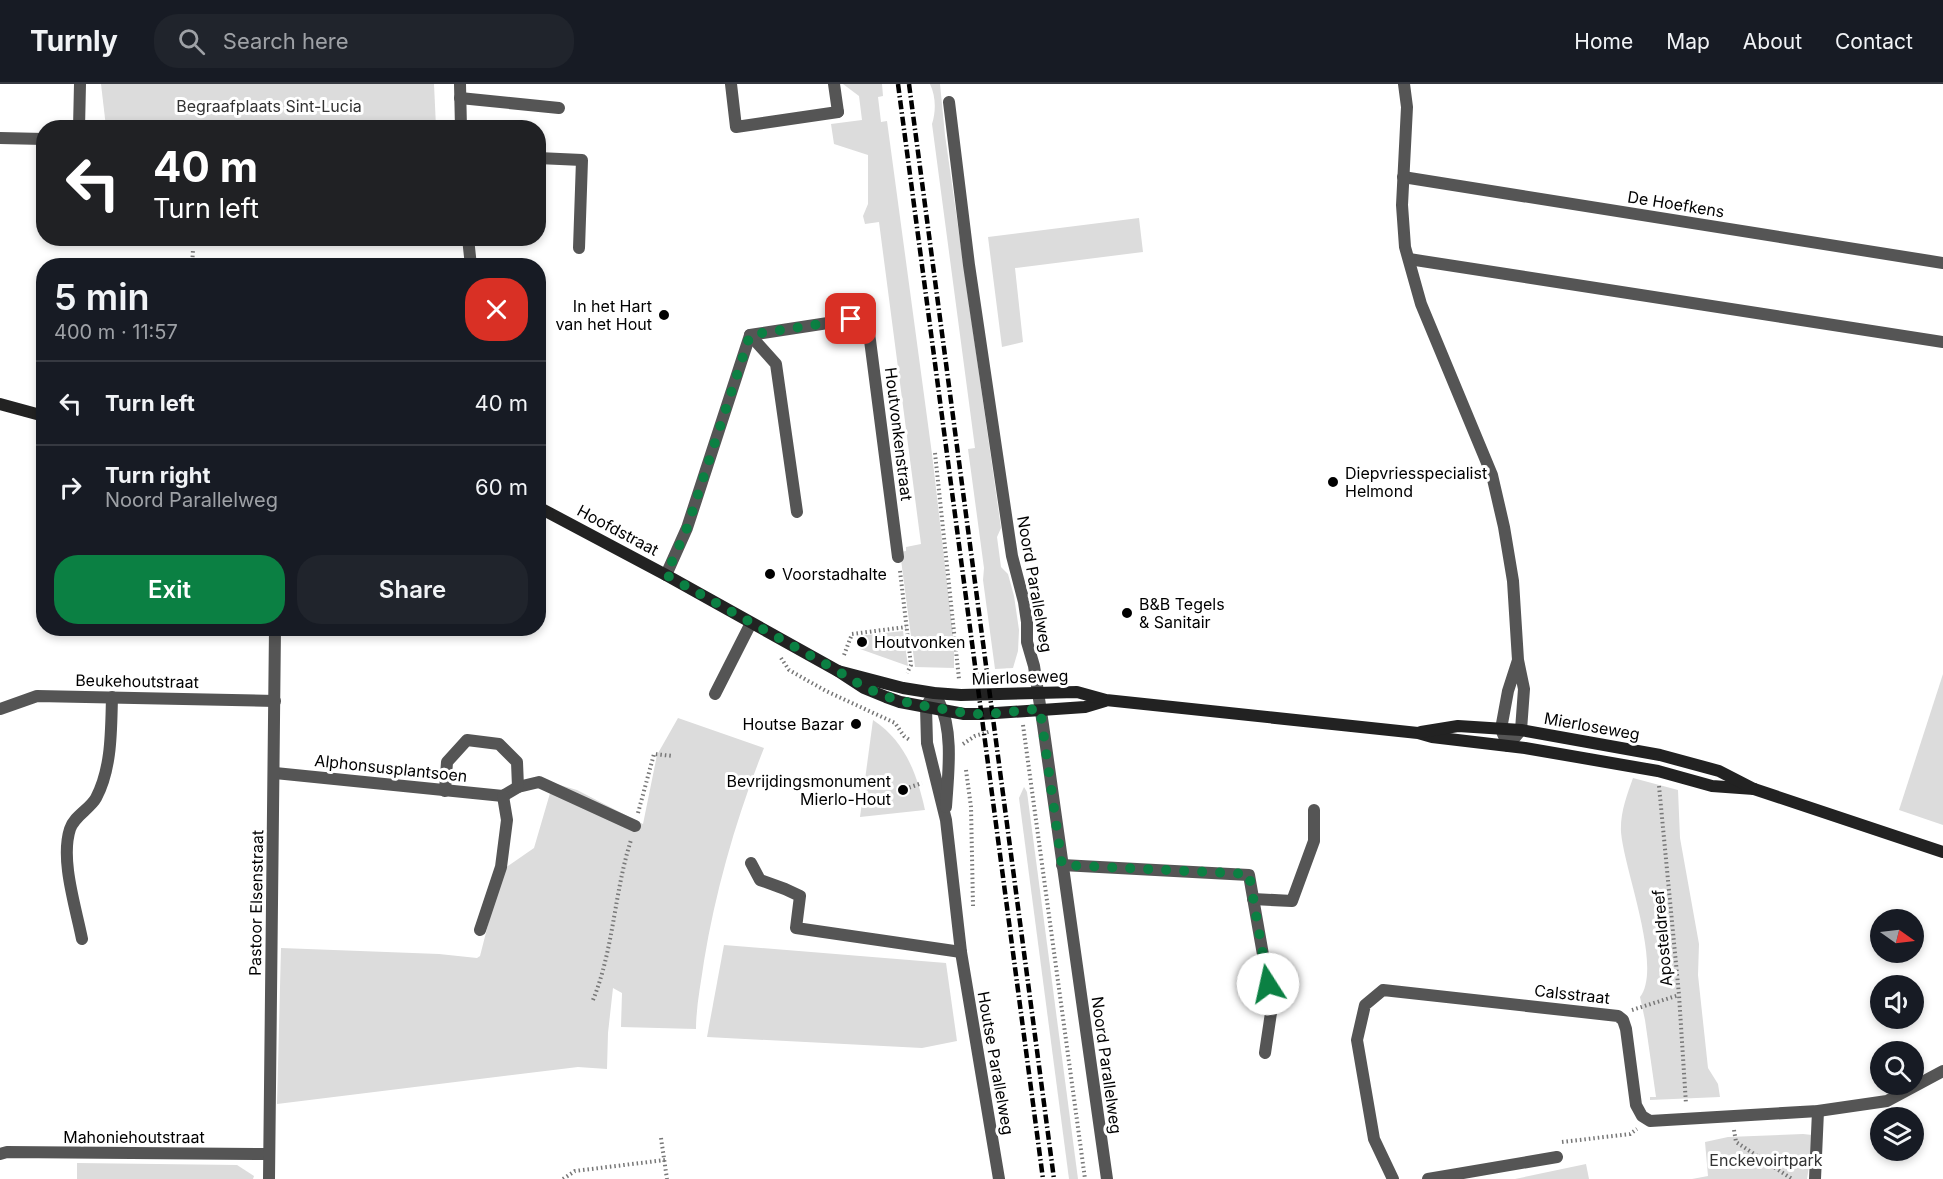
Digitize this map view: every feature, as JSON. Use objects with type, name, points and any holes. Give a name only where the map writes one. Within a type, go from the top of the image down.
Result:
[{"type":"street","points":[[79,120],[80,84]]},
{"type":"street","points":[[460,84],[461,120]]},
{"type":"street","points":[[731,84],[736,127],[838,112],[834,84]]},
{"type":"street","points":[[1404,84],[1407,107],[1401,205],[1405,247],[1421,304],[1492,475],[1513,581],[1518,660],[1524,688],[1521,730],[1508,746],[1501,729],[1508,691],[1518,660]]},
{"type":"street","points":[[460,99],[559,108]]},
{"type":"street","name":"Noord Parallelweg","points":[[949,102],[969,265],[1011,556],[1024,602],[1027,642],[1034,666],[1107,1179]]},
{"type":"street","points":[[0,138],[36,139]]},
{"type":"street","points":[[546,158],[582,160],[579,248]]},
{"type":"street","name":"De Hoefkens","points":[[1403,177],[1943,263]]},
{"type":"street","points":[[1409,259],[1943,342]]},
{"type":"street","name":"Houtvonkenstraat","points":[[750,335],[867,317],[898,557]]},
{"type":"street","points":[[750,335],[776,364],[796,512]]},
{"type":"street","points":[[666,575],[687,528],[750,335]]},
{"type":"street","points":[[0,404],[36,414]]},
{"type":"street","name":"Hoofdstraat","points":[[546,511],[666,575],[838,671],[864,688],[900,702],[926,707]]},
{"type":"street","points":[[715,694],[751,623]]},
{"type":"street","name":"Pastoor Elsenstraat","points":[[268,1179],[275,636]]},
{"type":"street","name":"Hoofdstraat","points":[[838,671],[903,688],[934,693]]},
{"type":"street","name":"Mierloseweg","points":[[934,693],[961,695],[1077,692],[1106,700],[1418,733],[1658,771],[1712,786],[1754,789]]},
{"type":"street","points":[[926,707],[934,693]]},
{"type":"street","name":"Houtse Parallelweg","points":[[934,693],[943,710],[949,760],[946,820]]},
{"type":"street","name":"Beukehoutstraat","points":[[0,709],[37,696],[275,701]]},
{"type":"street","points":[[82,939],[69,877],[67,850],[70,828],[96,799],[105,772],[112,698]]},
{"type":"street","name":"Mierloseweg","points":[[926,707],[981,714],[1084,707],[1106,700]]},
{"type":"street","name":"Houtse Parallelweg","points":[[926,707],[927,743],[946,820],[961,952],[999,1179]]},
{"type":"street","name":"Mierloseweg","points":[[1418,733],[1458,726],[1521,730],[1660,755],[1719,771],[1754,789],[1943,852]]},
{"type":"street","points":[[445,791],[447,762],[467,740],[499,744],[517,762],[518,787]]},
{"type":"street","name":"Alphonsusplantsoen","points":[[275,773],[503,796]]},
{"type":"street","points":[[480,930],[501,867],[507,820],[503,796],[518,787],[539,782],[635,826]]},
{"type":"street","points":[[1253,899],[1292,901],[1314,841],[1314,810]]},
{"type":"street","points":[[751,863],[760,880],[800,896],[796,928],[961,952]]},
{"type":"street","points":[[1062,865],[1249,874],[1272,1006],[1265,1053]]},
{"type":"street","name":"Calsstraat","points":[[1393,1179],[1374,1139],[1357,1040],[1365,1005],[1383,990],[1618,1016],[1623,1020],[1626,1029],[1636,1105],[1642,1116],[1650,1121]]},
{"type":"street","points":[[1650,1121],[1818,1111],[1887,1101],[1943,1071]]},
{"type":"street","points":[[1815,1179],[1818,1111]]},
{"type":"street","name":"Mahoniehoutstraat","points":[[0,1154],[7,1152],[268,1154]]},
{"type":"street","points":[[1428,1179],[1557,1157]]},
{"type":"path","points":[[192,258],[193,250]]},
{"type":"path","points":[[935,453],[959,677]]},
{"type":"path","points":[[898,557],[911,665],[906,674]]},
{"type":"path","points":[[844,655],[852,634],[906,627]]},
{"type":"path","points":[[1020,710],[1085,1179]]},
{"type":"path","points":[[964,750],[967,743]]},
{"type":"path","points":[[593,1000],[612,936],[613,916],[622,869],[654,754],[673,756]]},
{"type":"path","points":[[965,761],[971,807],[973,911]]},
{"type":"path","name":"Aposteldreef","points":[[1658,771],[1679,995],[1687,1119]]},
{"type":"path","points":[[905,789],[925,782]]},
{"type":"path","points":[[1618,1016],[1679,995]]},
{"type":"path","points":[[1733,1117],[1736,1142],[1792,1179]]},
{"type":"path","points":[[1557,1157],[1556,1143],[1630,1134],[1650,1121]]},
{"type":"path","points":[[661,1138],[667,1179]]},
{"type":"path","points":[[563,1179],[575,1171],[665,1160]]},
{"type":"green space","name":"Begraafplaats Sint-Lucia","points":[[101,84],[434,84],[436,120],[105,120]]},
{"type":"green space","points":[[843,84],[882,84],[883,96],[878,97],[881,122],[887,121],[932,454],[954,643],[954,668],[915,667],[900,552],[906,551],[906,547],[921,544],[879,222],[865,224],[863,216],[868,204],[868,155],[834,144],[831,124],[862,120],[859,96]]},
{"type":"green space","points":[[930,84],[940,84],[945,135],[1001,528],[997,537],[1001,567],[1008,574],[1019,630],[1018,651],[1013,668],[995,669],[968,449],[975,448],[932,124],[935,104]]},
{"type":"green space","points":[[1139,218],[1143,252],[1015,268],[1023,342],[1002,347],[988,237]]},
{"type":"green space","points":[[903,631],[908,666],[860,649],[858,636]]},
{"type":"green space","points":[[1943,674],[1943,825],[1899,810]]},
{"type":"green space","points":[[678,718],[764,748],[736,826],[721,879],[704,961],[696,1029],[621,1027],[622,993],[613,988],[607,1069],[578,1067],[277,1104],[281,948],[439,954],[477,958],[480,956],[502,870],[534,848],[553,783],[577,790],[643,824],[657,755]]},
{"type":"green space","points":[[873,720],[894,738],[908,759],[925,810],[860,817]]},
{"type":"green space","points":[[1633,778],[1678,790],[1680,838],[1699,944],[1698,975],[1708,1068],[1718,1084],[1720,1097],[1650,1100],[1650,1097],[1656,1097],[1640,997],[1646,983],[1645,942],[1621,832],[1623,811]]},
{"type":"green space","points":[[1024,787],[1027,792],[1078,1179],[1069,1179],[1019,798]]},
{"type":"green space","points":[[724,945],[946,963],[957,1041],[922,1048],[707,1037]]},
{"type":"green space","name":"Enckevoirtpark","points":[[1812,1135],[1813,1141],[1807,1179],[1692,1179],[1708,1176],[1705,1142],[1728,1137]]},
{"type":"green space","points":[[77,1163],[237,1165],[254,1176],[253,1179],[77,1179]]},
{"type":"green space","points":[[1586,1164],[1589,1179],[1515,1179]]},
{"type":"railway","points":[[898,84],[1043,1179]]},
{"type":"railway","points":[[909,84],[1054,1179]]},
{"type":"place","name":"In het Hart van het Hout","points":[[664,315]]},
{"type":"place","name":"Diepvriesspecialist Helmond","points":[[1333,482]]},
{"type":"place","name":"Voorstadhalte","points":[[770,574]]},
{"type":"place","name":"B&B Tegels & Sanitair","points":[[1127,613]]},
{"type":"place","name":"Houtvonken","points":[[862,642]]},
{"type":"place","name":"Houtse Bazar","points":[[856,724]]},
{"type":"place","name":"Bevrijdingsmonument Mierlo-Hout","points":[[903,790]]},
{"type":"route","points":[[851,319],[750,335],[687,528],[666,575],[838,671],[864,688],[886,697],[900,702],[964,714],[1040,709],[1062,865],[1249,874],[1268,984]]}]
